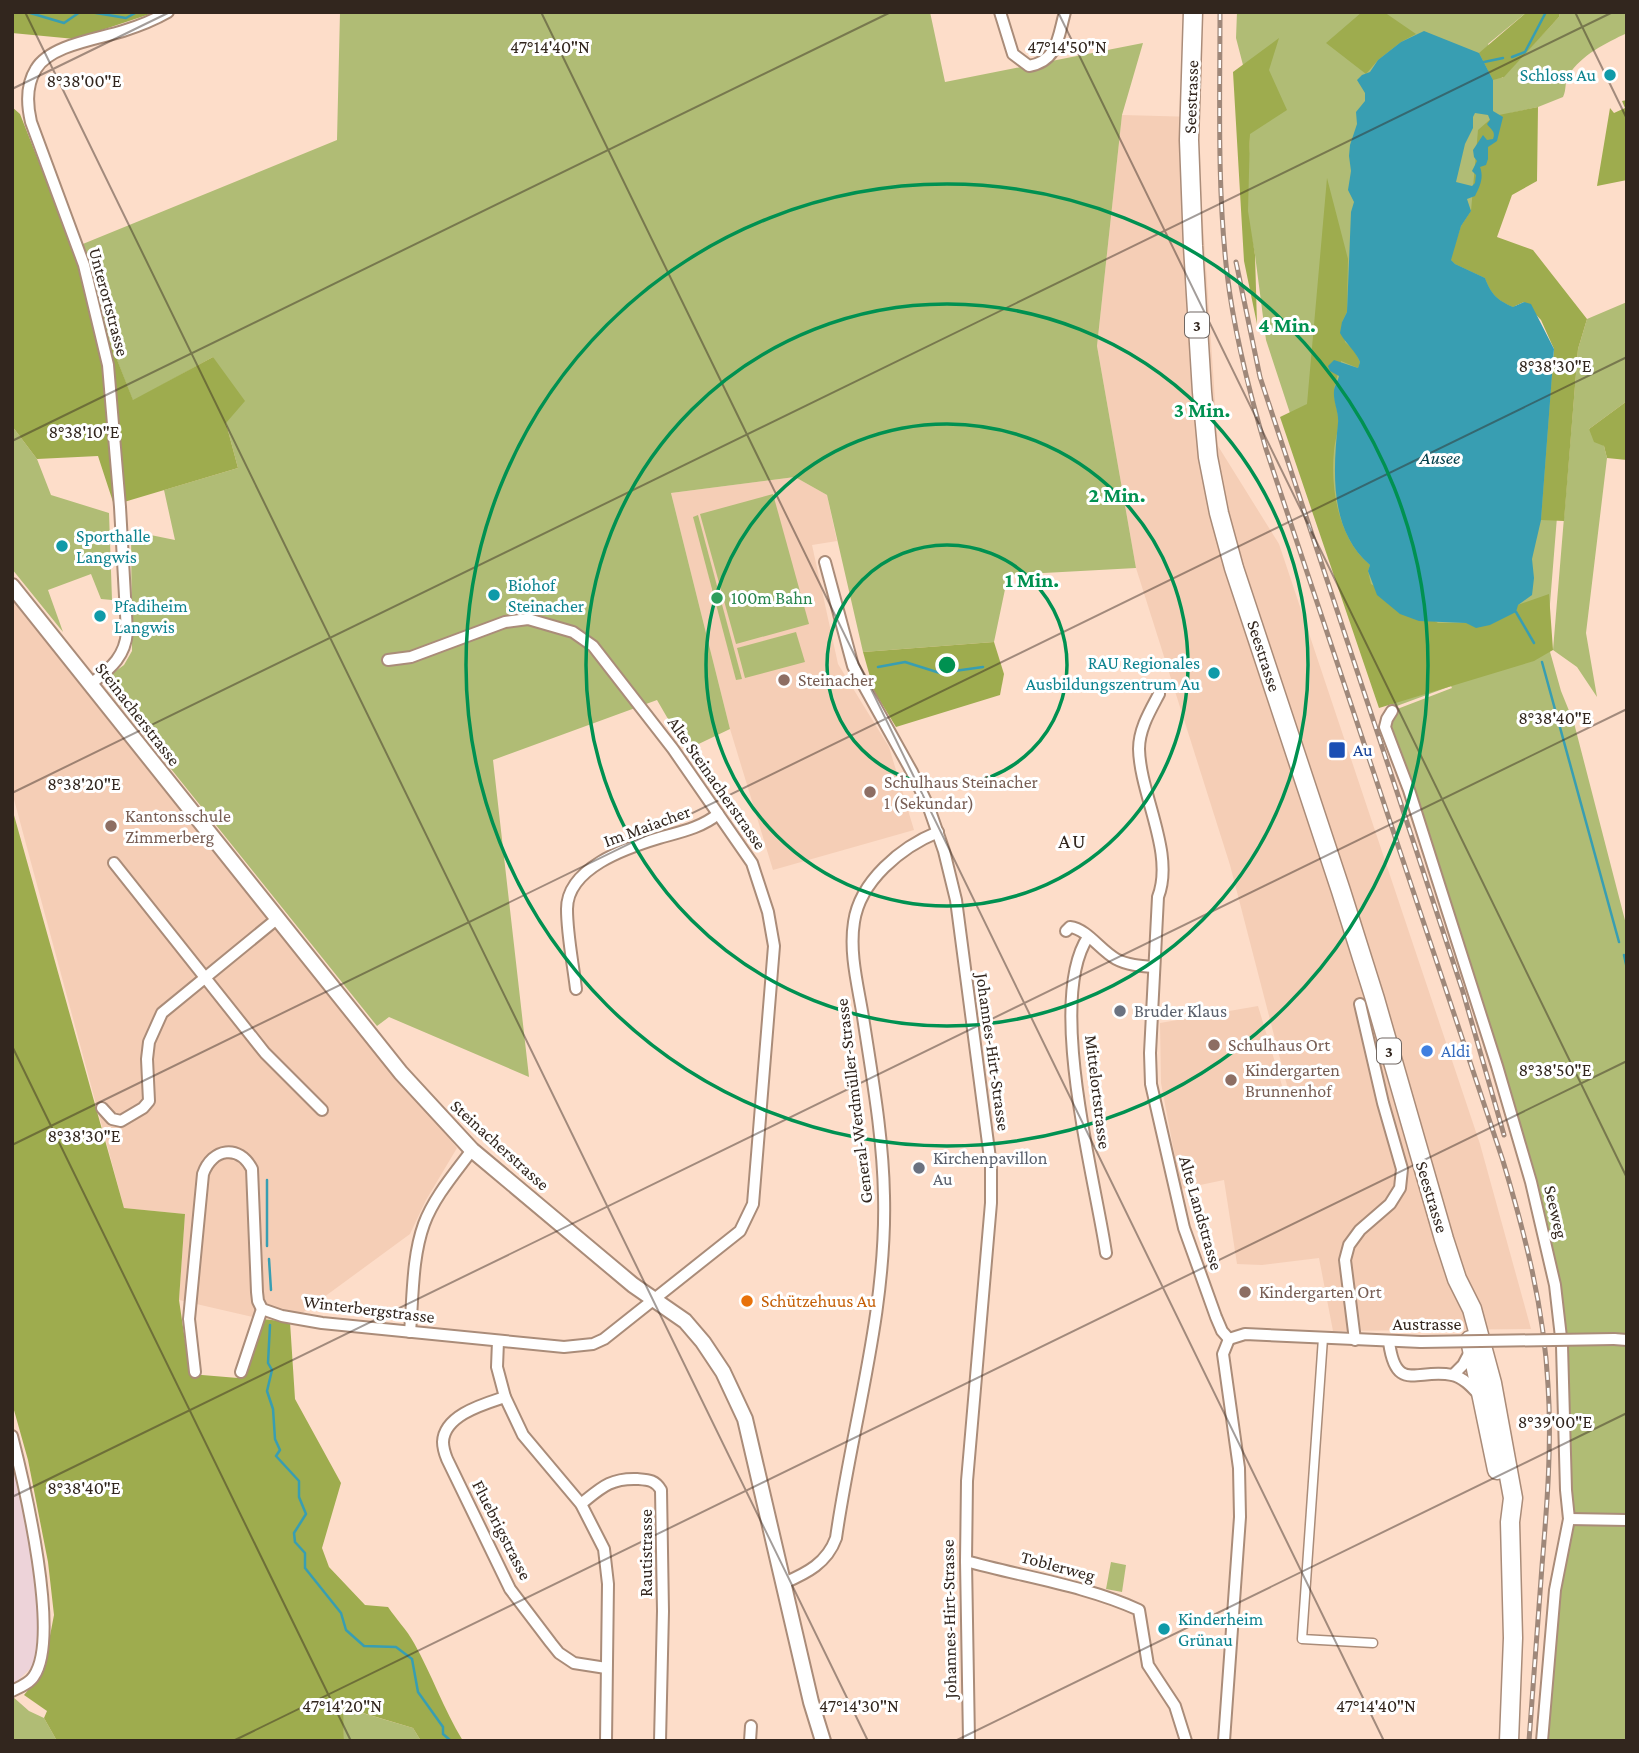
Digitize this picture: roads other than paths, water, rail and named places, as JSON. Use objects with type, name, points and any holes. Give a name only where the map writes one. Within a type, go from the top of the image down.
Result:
[{"type":"main road","name":"Seestrasse","points":[[1193,12],[1189,140],[1192,246],[1202,392],[1209,457],[1219,513],[1234,568],[1375,999],[1457,1279],[1501,1499],[1510,1522]]},
{"type":"main road","name":"Seestrasse","points":[[1457,1279],[1472,1309],[1493,1383],[1513,1498],[1510,1522],[1513,1638],[1509,1741]]},
{"type":"street","name":"Unterortstrasse","points":[[91,684],[118,659],[125,646],[127,632],[108,365],[84,265],[31,122],[29,87],[36,69],[55,53],[147,23],[168,12]]},
{"type":"street","points":[[1000,12],[1013,54],[1029,66],[1041,64],[1050,58],[1065,12]]},
{"type":"street","name":"Johannes-Hirt-Strasse","points":[[825,562],[853,666],[912,772],[938,832],[956,900],[991,1166],[991,1203],[975,1431],[967,1481],[969,1741]]},
{"type":"street","name":"Steinacherstrasse","points":[[12,586],[401,1073],[472,1150],[633,1285],[671,1310],[695,1332],[735,1394],[750,1435],[811,1702],[823,1741]]},
{"type":"street","name":"Alte Steinacherstrasse","points":[[388,660],[433,650],[505,622],[528,619],[573,632],[593,646],[610,665],[718,814],[752,863],[759,878],[774,946],[753,1204],[740,1231],[654,1299]]},
{"type":"street","name":"Alte Landstrasse","points":[[1159,694],[1144,722],[1139,749],[1162,865],[1163,886],[1158,897],[1150,1053],[1157,1114],[1187,1239],[1216,1317],[1229,1339]]},
{"type":"street","name":"Seeweg","points":[[1392,711],[1385,727],[1409,790],[1497,1066],[1531,1181],[1555,1285],[1562,1346],[1569,1519],[1555,1590],[1542,1741]]},
{"type":"street","name":"Im Maiacher","points":[[576,989],[567,907],[574,884],[600,862],[650,841],[700,826],[718,814]]},
{"type":"street","name":"General-Werdmüller-Strasse","points":[[783,1583],[823,1562],[832,1551],[881,1285],[885,1215],[883,1168],[854,958],[854,922],[862,896],[876,876],[915,844],[938,832]]},
{"type":"street","points":[[114,863],[265,1053],[322,1110]]},
{"type":"street","points":[[102,1108],[112,1119],[121,1121],[147,1105],[150,1097],[147,1059],[149,1042],[162,1013],[278,918]]},
{"type":"street","points":[[1066,931],[1070,927],[1077,928],[1118,960],[1154,967]]},
{"type":"street","name":"Mittelortstrasse","points":[[1088,937],[1083,944],[1071,984],[1071,1022],[1084,1135],[1106,1253]]},
{"type":"street","points":[[1355,1340],[1345,1260],[1349,1245],[1360,1230],[1390,1204],[1400,1188],[1402,1169],[1383,1103],[1360,1004]]},
{"type":"street","points":[[410,1332],[419,1243],[424,1224],[436,1200],[472,1150]]},
{"type":"street","points":[[195,1372],[189,1319],[203,1174],[209,1160],[220,1154],[232,1153],[243,1157],[252,1170],[257,1292],[262,1309],[241,1372]]},
{"type":"street","name":"Winterbergstrasse","points":[[262,1309],[282,1316],[322,1323],[565,1347],[593,1344],[625,1325],[654,1299]]},
{"type":"street","name":"Austrasse","points":[[1229,1339],[1245,1334],[1389,1342],[1627,1340]]},
{"type":"street","points":[[1323,1338],[1302,1639],[1373,1643]]},
{"type":"street","points":[[1224,1741],[1240,1517],[1239,1468],[1223,1354],[1229,1339]]},
{"type":"street","points":[[498,1341],[498,1367],[505,1397],[523,1435],[581,1504],[600,1539],[607,1566],[606,1741]]},
{"type":"street","points":[[1389,1342],[1394,1365],[1405,1374],[1453,1375],[1467,1383],[1483,1400]]},
{"type":"street","points":[[1453,1375],[1463,1364],[1471,1347]]},
{"type":"street","name":"Fluebrigstrasse","points":[[505,1397],[456,1418],[448,1426],[443,1443],[447,1459],[510,1589],[551,1643],[559,1653],[574,1663],[606,1668]]},
{"type":"street","points":[[12,1436],[29,1509],[42,1589],[43,1623],[38,1669],[30,1681],[12,1691]]},
{"type":"street","name":"Rautistrasse","points":[[581,1504],[606,1484],[621,1479],[651,1480],[662,1490],[660,1741]]},
{"type":"street","points":[[1569,1519],[1627,1520]]},
{"type":"street","name":"Toblerweg","points":[[966,1561],[1017,1572],[1121,1601],[1139,1609],[1147,1665],[1175,1706],[1186,1741]]},
{"type":"street","points":[[750,1741],[751,1726]]},
{"type":"water","name":"Ausee","points":[[1424,31],[1479,53],[1493,80],[1493,111],[1503,117],[1497,141],[1488,147],[1486,165],[1480,167],[1481,178],[1475,196],[1467,199],[1471,211],[1461,226],[1451,260],[1485,278],[1495,296],[1507,304],[1513,307],[1524,302],[1531,304],[1554,349],[1541,520],[1532,559],[1532,595],[1518,605],[1516,612],[1490,625],[1476,628],[1466,623],[1419,621],[1400,614],[1377,595],[1368,571],[1370,565],[1347,535],[1337,499],[1335,461],[1338,419],[1334,391],[1339,376],[1330,371],[1328,366],[1334,360],[1358,368],[1360,362],[1340,333],[1347,312],[1351,212],[1354,202],[1348,190],[1351,171],[1350,145],[1357,124],[1356,112],[1365,101],[1365,93],[1357,80],[1370,72],[1378,60],[1401,42]],"holes":[[[1475,113],[1488,115],[1490,120],[1487,124],[1494,136],[1493,139],[1487,140],[1483,135],[1473,150],[1477,161],[1472,171],[1476,175],[1475,183],[1472,186],[1456,182],[1465,144],[1473,128],[1473,117]]]},
{"type":"waterway","points":[[27,12],[64,23],[80,12]]},
{"type":"waterway","points":[[90,12],[126,18],[137,12]]},
{"type":"waterway","points":[[1512,57],[1525,52],[1546,12]]},
{"type":"waterway","points":[[1484,62],[1503,58]]},
{"type":"waterway","points":[[1516,612],[1534,643]]},
{"type":"waterway","points":[[878,667],[905,662],[940,673],[983,667]]},
{"type":"waterway","points":[[1542,662],[1619,942]]},
{"type":"waterway","points":[[1624,955],[1627,969]]},
{"type":"waterway","points":[[267,1180],[267,1246]]},
{"type":"waterway","points":[[269,1259],[271,1290]]},
{"type":"waterway","points":[[270,1325],[268,1363],[272,1370],[267,1391],[273,1409],[275,1439],[280,1450],[276,1456],[299,1481],[299,1497],[306,1514],[294,1533],[295,1542],[305,1553],[305,1568],[341,1613],[346,1630],[364,1646],[396,1647],[412,1659],[418,1692],[443,1727],[443,1734],[451,1741]]},
{"type":"railway","points":[[1220,12],[1220,143],[1224,241],[1234,318],[1248,384],[1266,449],[1503,1161],[1538,1300],[1546,1356],[1549,1453],[1529,1741]]},
{"type":"railway","points":[[1236,262],[1260,377],[1463,992],[1504,1135]]},
{"type":"place","name":"Schloss Au","points":[[1610,75]]},
{"type":"place","name":"Sporthalle Langwis","points":[[62,546]]},
{"type":"place","name":"Biohof Steinacher","points":[[494,595]]},
{"type":"place","name":"100m Bahn","points":[[717,598]]},
{"type":"place","name":"Pfadiheim Langwis","points":[[100,616]]},
{"type":"place","name":"RAU Regionales Ausbildungszentrum Au","points":[[1214,673]]},
{"type":"place","name":"Steinacher","points":[[784,680]]},
{"type":"place","name":"Au","points":[[1337,750]]},
{"type":"place","name":"Schulhaus Steinacher 1 (Sekundar)","points":[[870,792]]},
{"type":"place","name":"Kantonsschule Zimmerberg","points":[[111,826]]},
{"type":"place","name":"Bruder Klaus","points":[[1120,1011]]},
{"type":"place","name":"Schulhaus Ort","points":[[1214,1045]]},
{"type":"place","name":"Aldi","points":[[1427,1051]]},
{"type":"place","name":"Kindergarten Brunnenhof","points":[[1231,1080]]},
{"type":"place","name":"Kirchenpavillon Au","points":[[919,1168]]},
{"type":"place","name":"Kindergarten Ort","points":[[1245,1292]]},
{"type":"place","name":"Schützehuus Au","points":[[747,1301]]},
{"type":"place","name":"Kinderheim Grünau","points":[[1164,1629]]},
{"type":"district","name":"AU","points":[[1073,841]]}]
